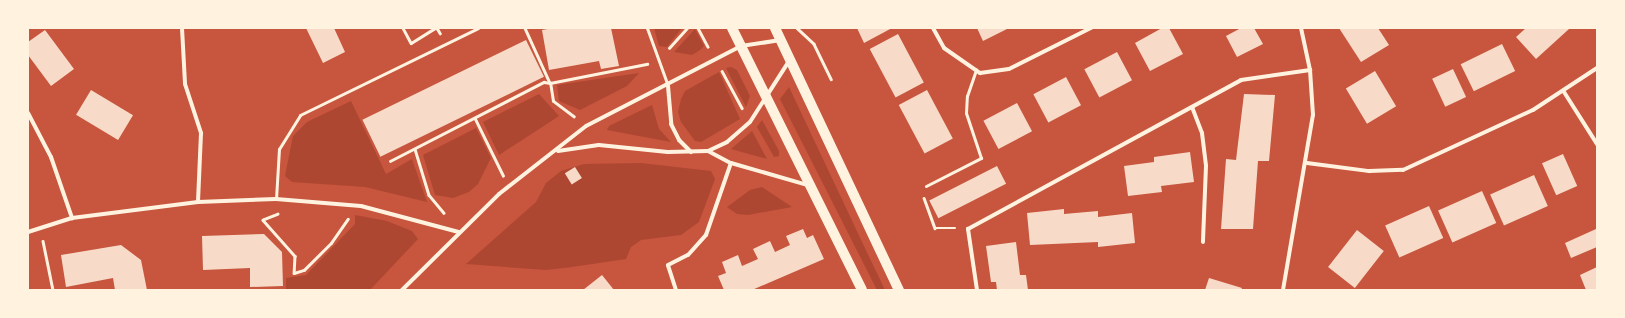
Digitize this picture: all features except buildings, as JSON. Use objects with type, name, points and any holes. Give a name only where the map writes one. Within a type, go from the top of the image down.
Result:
[{"type":"main road","points":[[732,28],[862,290]]},
{"type":"main road","points":[[775,28],[899,290]]},
{"type":"street","points":[[182,28],[185,84],[201,133],[198,202]]},
{"type":"street","points":[[933,28],[944,48],[980,73],[1008,69],[1091,28]]},
{"type":"street","points":[[1283,290],[1307,163],[1313,116],[1310,70],[1302,28]]},
{"type":"street","points":[[402,290],[459,232],[509,187],[558,151],[586,126],[668,86],[741,46],[782,40]]},
{"type":"street","points":[[558,151],[599,145],[691,152],[708,151],[727,142],[750,122],[790,58]]},
{"type":"street","points":[[1307,163],[1370,171],[1404,170],[1436,158],[1564,92],[1597,68]]},
{"type":"street","points":[[977,290],[968,228],[1241,80],[1310,70]]},
{"type":"street","points":[[668,86],[671,124],[679,140],[691,152]]},
{"type":"street","points":[[1564,92],[1597,144]]},
{"type":"street","points":[[1192,107],[1202,133],[1206,166],[1203,242]]},
{"type":"street","points":[[28,113],[51,157],[72,218]]},
{"type":"street","points":[[708,151],[731,163],[810,185]]},
{"type":"street","points":[[676,290],[668,265],[688,255],[706,235],[731,163]]},
{"type":"street","points":[[28,232],[72,218],[198,202],[276,199],[344,204],[459,232]]},
{"type":"lane","points":[[276,199],[279,149],[300,115],[478,28]]},
{"type":"lane","points":[[647,28],[658,62],[668,86]]},
{"type":"lane","points":[[926,186],[981,158],[966,113],[967,96],[976,70]]},
{"type":"path","points":[[403,28],[411,43],[435,28]]},
{"type":"path","points":[[525,28],[550,83],[553,101],[586,126]]},
{"type":"path","points":[[390,161],[544,82],[550,83],[658,62],[687,28]]},
{"type":"path","points":[[698,28],[750,122]]},
{"type":"path","points":[[797,28],[814,44],[831,79]]},
{"type":"path","points":[[475,118],[509,187]]},
{"type":"path","points":[[415,149],[429,195],[459,232]]},
{"type":"path","points":[[926,186],[923,203],[934,228],[968,228]]},
{"type":"path","points":[[283,212],[263,220],[295,256],[294,273],[304,270],[331,243],[350,217],[344,204]]},
{"type":"path","points":[[40,228],[53,290]]},
{"type":"shaded area","points":[[654,28],[682,28],[667,47],[659,46]]},
{"type":"shaded area","points":[[695,29],[704,46],[692,55],[674,52]]},
{"type":"shaded area","points":[[731,67],[737,70],[750,96],[746,107],[726,68]]},
{"type":"shaded area","points":[[719,72],[740,119],[701,142],[695,141],[681,122],[678,112],[681,99],[685,91]]},
{"type":"shaded area","points":[[639,73],[627,86],[580,110],[559,101],[557,85]]},
{"type":"shaded area","points":[[789,87],[885,290],[877,290],[780,99]]},
{"type":"shaded area","points":[[539,94],[559,116],[499,155],[483,122]]},
{"type":"shaded area","points":[[351,101],[386,174],[412,159],[427,202],[365,187],[292,182],[285,176],[293,136],[307,122]]},
{"type":"shaded area","points":[[652,105],[659,129],[671,142],[607,130],[609,126]]},
{"type":"shaded area","points":[[762,120],[779,151],[779,156],[774,157],[757,127]]},
{"type":"shaded area","points":[[476,128],[491,158],[478,184],[469,192],[453,198],[435,195],[423,155]]},
{"type":"shaded area","points":[[752,131],[759,144],[767,159],[731,149]]},
{"type":"shaded area","points":[[641,163],[711,171],[715,179],[699,222],[681,235],[641,240],[631,247],[626,259],[546,270],[466,264],[536,202],[546,183],[561,171],[584,164]]},
{"type":"shaded area","points":[[762,187],[792,207],[748,215],[737,214],[727,207],[750,190]]},
{"type":"shaded area","points":[[355,215],[387,221],[412,231],[418,239],[370,290],[286,290],[286,278],[306,275],[355,224]]}]
